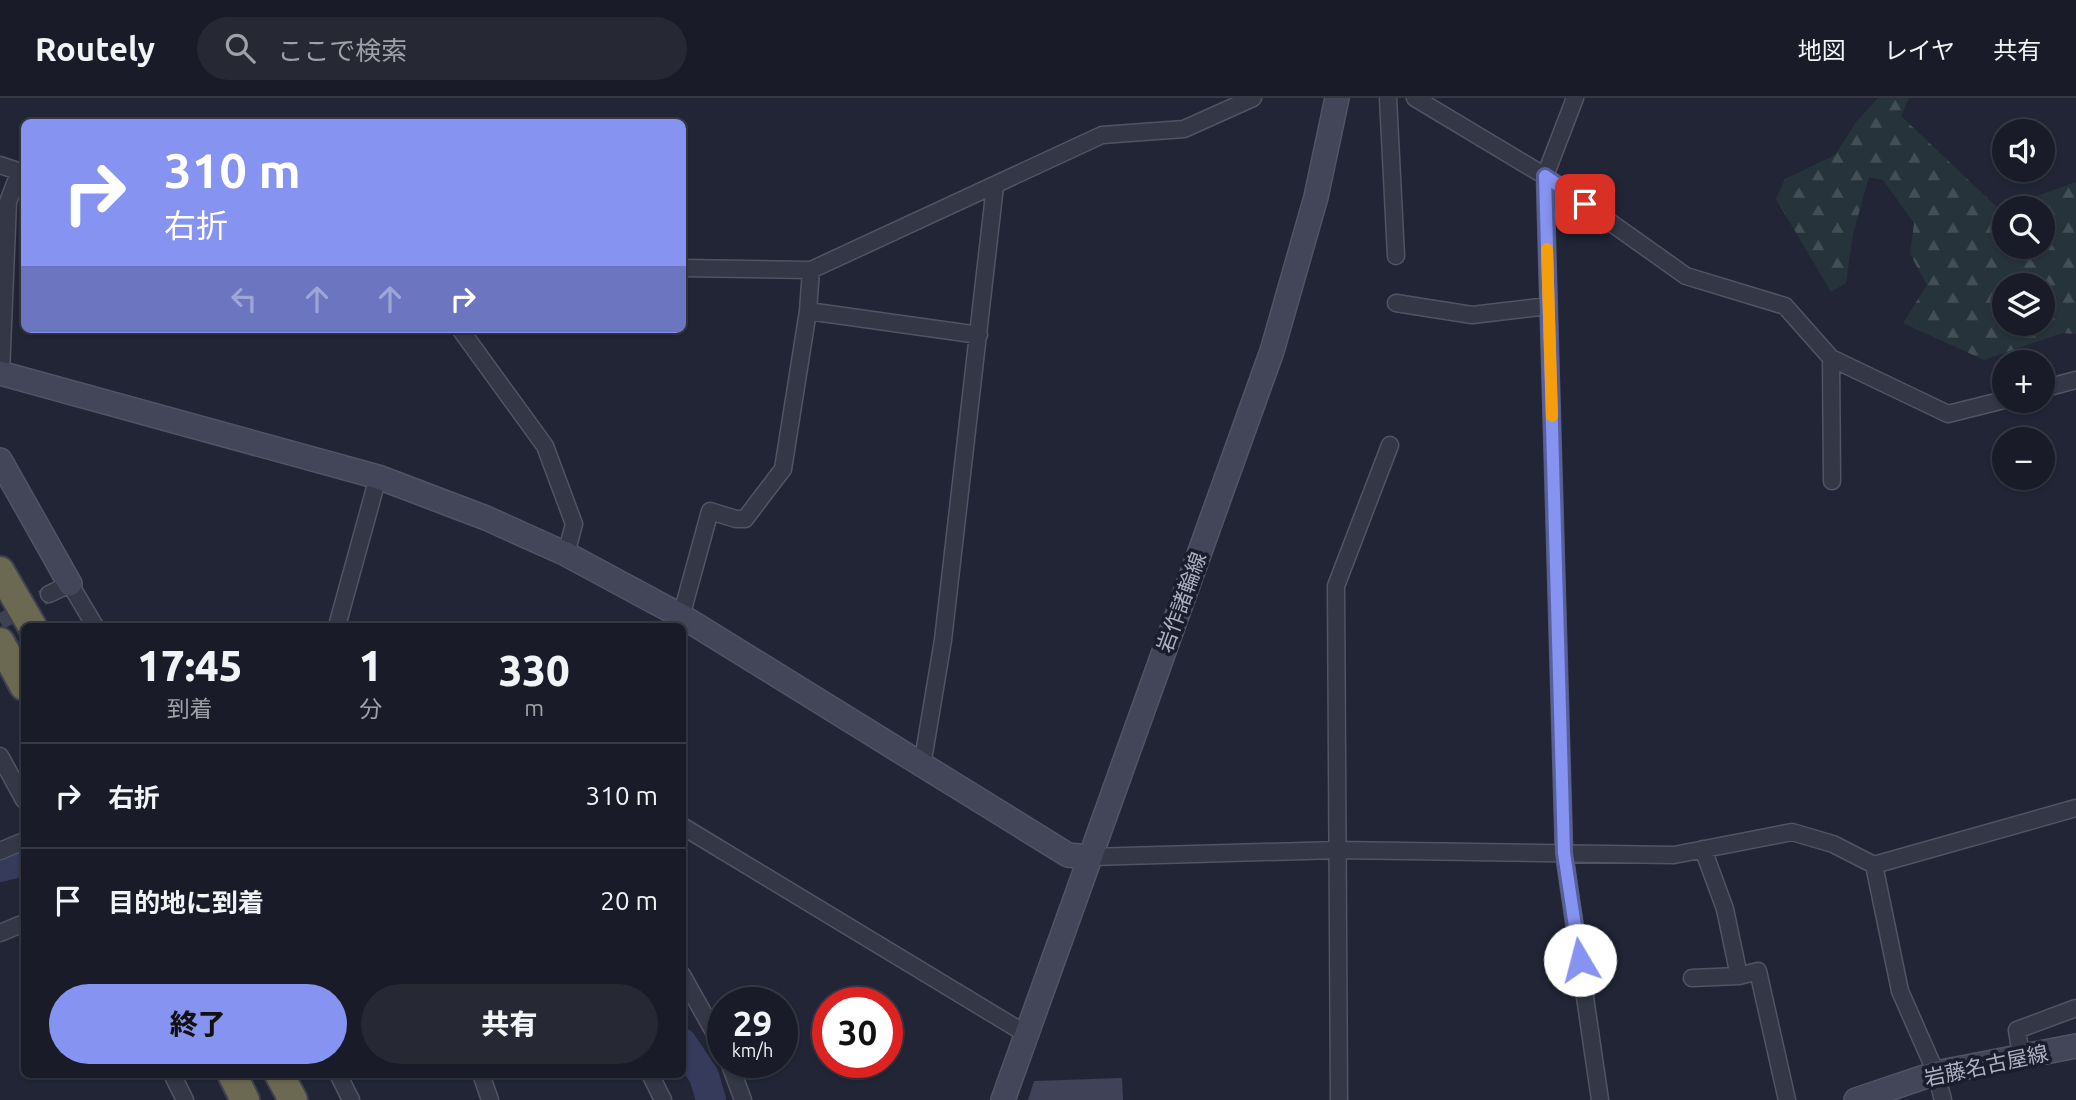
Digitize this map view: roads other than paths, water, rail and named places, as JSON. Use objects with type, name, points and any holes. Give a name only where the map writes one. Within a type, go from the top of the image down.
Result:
[{"type":"highway","points":[[0,571],[30,623]]},
{"type":"highway","points":[[0,642],[21,680]]},
{"type":"highway","points":[[234,1078],[245,1100]]},
{"type":"highway","points":[[279,1078],[291,1100]]},
{"type":"street","points":[[686,268],[811,270],[1102,135],[1184,129],[1253,98]]},
{"type":"street","name":"岩作諸輪線","points":[[1003,1100],[1272,351],[1316,197],[1337,98]]},
{"type":"street","points":[[1388,98],[1396,256]]},
{"type":"street","points":[[1415,98],[1545,176],[1686,276],[1785,306],[1831,358],[1948,414],[1992,403]]},
{"type":"street","points":[[1576,98],[1545,176],[1548,306],[1564,853],[1600,1100]]},
{"type":"street","points":[[0,165],[21,173]]},
{"type":"street","points":[[21,175],[9,202],[0,373],[378,477],[486,518],[566,554],[681,622],[710,511],[745,519],[783,469],[808,311],[811,270]]},
{"type":"street","points":[[922,766],[943,640],[995,186]]},
{"type":"street","points":[[1396,303],[1444,313],[1472,315],[1548,306]]},
{"type":"street","points":[[808,311],[979,335]]},
{"type":"street","points":[[463,333],[545,446],[574,524],[566,554]]},
{"type":"street","points":[[1831,358],[1832,481]]},
{"type":"street","points":[[2055,386],[2076,380]]},
{"type":"street","points":[[1339,1100],[1336,586],[1390,445]]},
{"type":"street","points":[[0,460],[93,623]]},
{"type":"street","points":[[338,623],[378,477]]},
{"type":"street","points":[[49,594],[70,584]]},
{"type":"street","points":[[686,625],[1068,855],[1090,857],[1337,850],[1674,855],[1792,832],[1833,844],[1874,865],[2076,808]]},
{"type":"street","points":[[0,756],[21,794]]},
{"type":"street","points":[[686,828],[1026,1034]]},
{"type":"street","points":[[0,851],[21,842]]},
{"type":"street","points":[[1703,849],[1726,909],[1739,976]]},
{"type":"street","points":[[1874,865],[1900,991],[1936,1073],[1943,1100]]},
{"type":"street","points":[[0,934],[21,924]]},
{"type":"street","points":[[1692,978],[1739,976],[1758,971],[1787,1100]]},
{"type":"street","points":[[686,982],[707,1020]]},
{"type":"street","points":[[2021,1056],[2017,1030],[2076,1008]]},
{"type":"street","name":"岩藤名古屋線","points":[[1856,1100],[1936,1073],[2076,1046]]},
{"type":"street","points":[[174,1078],[185,1100]]},
{"type":"street","points":[[340,1078],[351,1100]]},
{"type":"street","points":[[482,1078],[490,1100]]},
{"type":"street","points":[[652,1078],[663,1100]]},
{"type":"street","points":[[735,1078],[743,1100]]},
{"type":"waterway","points":[[0,867],[21,862]]},
{"type":"waterway","points":[[686,1049],[704,1076],[711,1100]]},
{"type":"tunnel","points":[[0,622],[49,594]]}]
